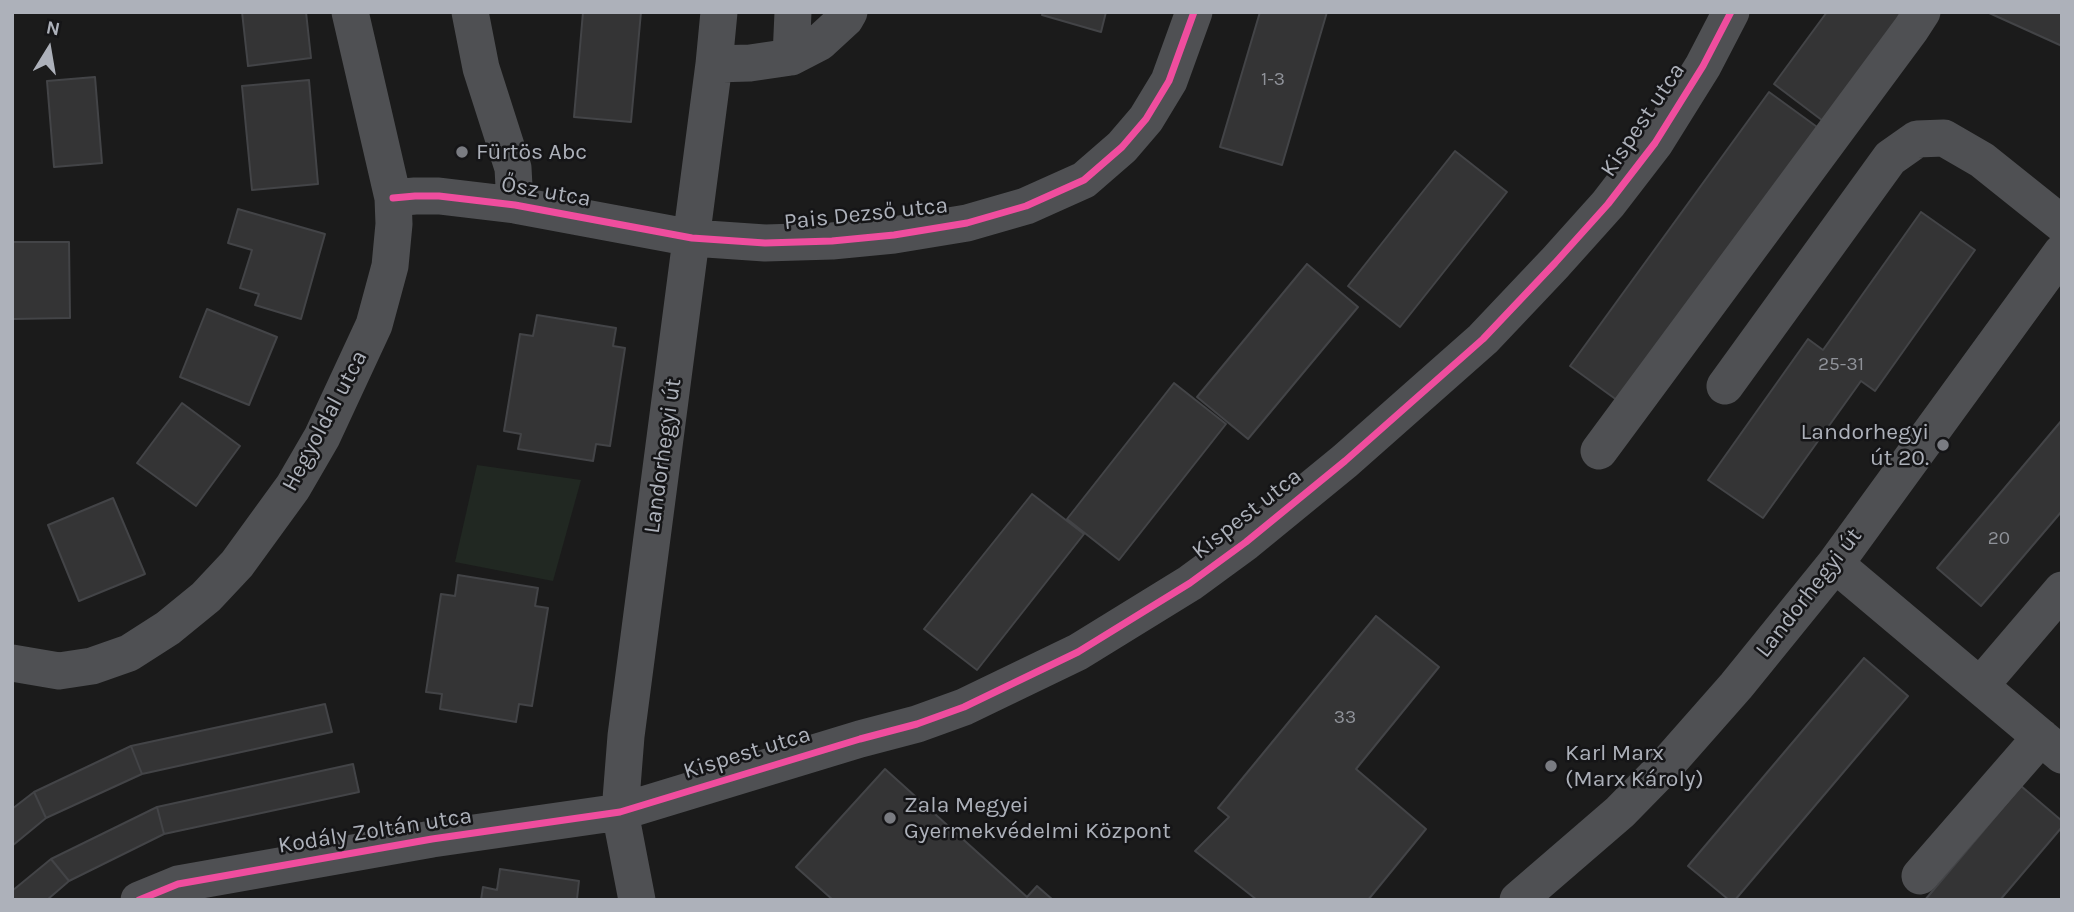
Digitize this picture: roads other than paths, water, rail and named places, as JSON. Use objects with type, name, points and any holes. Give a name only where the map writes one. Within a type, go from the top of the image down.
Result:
[{"type":"street","name":"Hegyoldal utca","points":[[12,663],[59,671],[92,666],[129,653],[168,628],[206,597],[237,564],[293,487],[322,437],[374,325],[390,266],[394,224],[393,198],[350,12]]},
{"type":"street","name":"Ősz utca","points":[[470,12],[481,68],[513,168],[515,205]]},
{"type":"street","name":"Landorhegyi út","points":[[638,900],[620,812],[634,673],[719,12]]},
{"type":"street","points":[[791,57],[793,12]]},
{"type":"street","points":[[714,64],[750,63],[791,57],[820,42],[849,12]]},
{"type":"street","name":"Pais Dezső utca","points":[[692,238],[765,243],[881,236],[967,223],[1026,206],[1084,180],[1122,147],[1146,119],[1169,81],[1194,12]]},
{"type":"street","name":"Kispest utca","points":[[620,812],[860,738],[917,724],[964,707],[1078,652],[1201,575],[1345,461],[1483,339],[1555,263],[1608,204],[1655,143],[1703,66],[1731,12]]},
{"type":"street","points":[[1599,451],[1922,12]]},
{"type":"street","points":[[1725,386],[1890,158],[1917,139],[1944,138],[1982,160],[2062,224]]},
{"type":"street","name":"Ősz utca","points":[[393,198],[439,196],[515,205],[692,238]]},
{"type":"street","name":"Landorhegyi út","points":[[1518,900],[1620,812],[1669,762],[1736,686],[1835,564],[2062,252]]},
{"type":"street","points":[[1835,564],[2051,746],[1920,876]]},
{"type":"street","points":[[1980,686],[2062,590]]},
{"type":"street","name":"Kodály Zoltán utca","points":[[139,900],[178,884],[432,839],[620,812]]},
{"type":"place","name":"Fürtös Abc","points":[[462,152]]},
{"type":"place","name":"Landorhegyi út 20.","points":[[1943,445]]},
{"type":"place","name":"Karl Marx (Marx Károly)","points":[[1551,766]]},
{"type":"place","name":"Zala Megyei Gyermekvédelmi Központ","points":[[890,818]]}]
